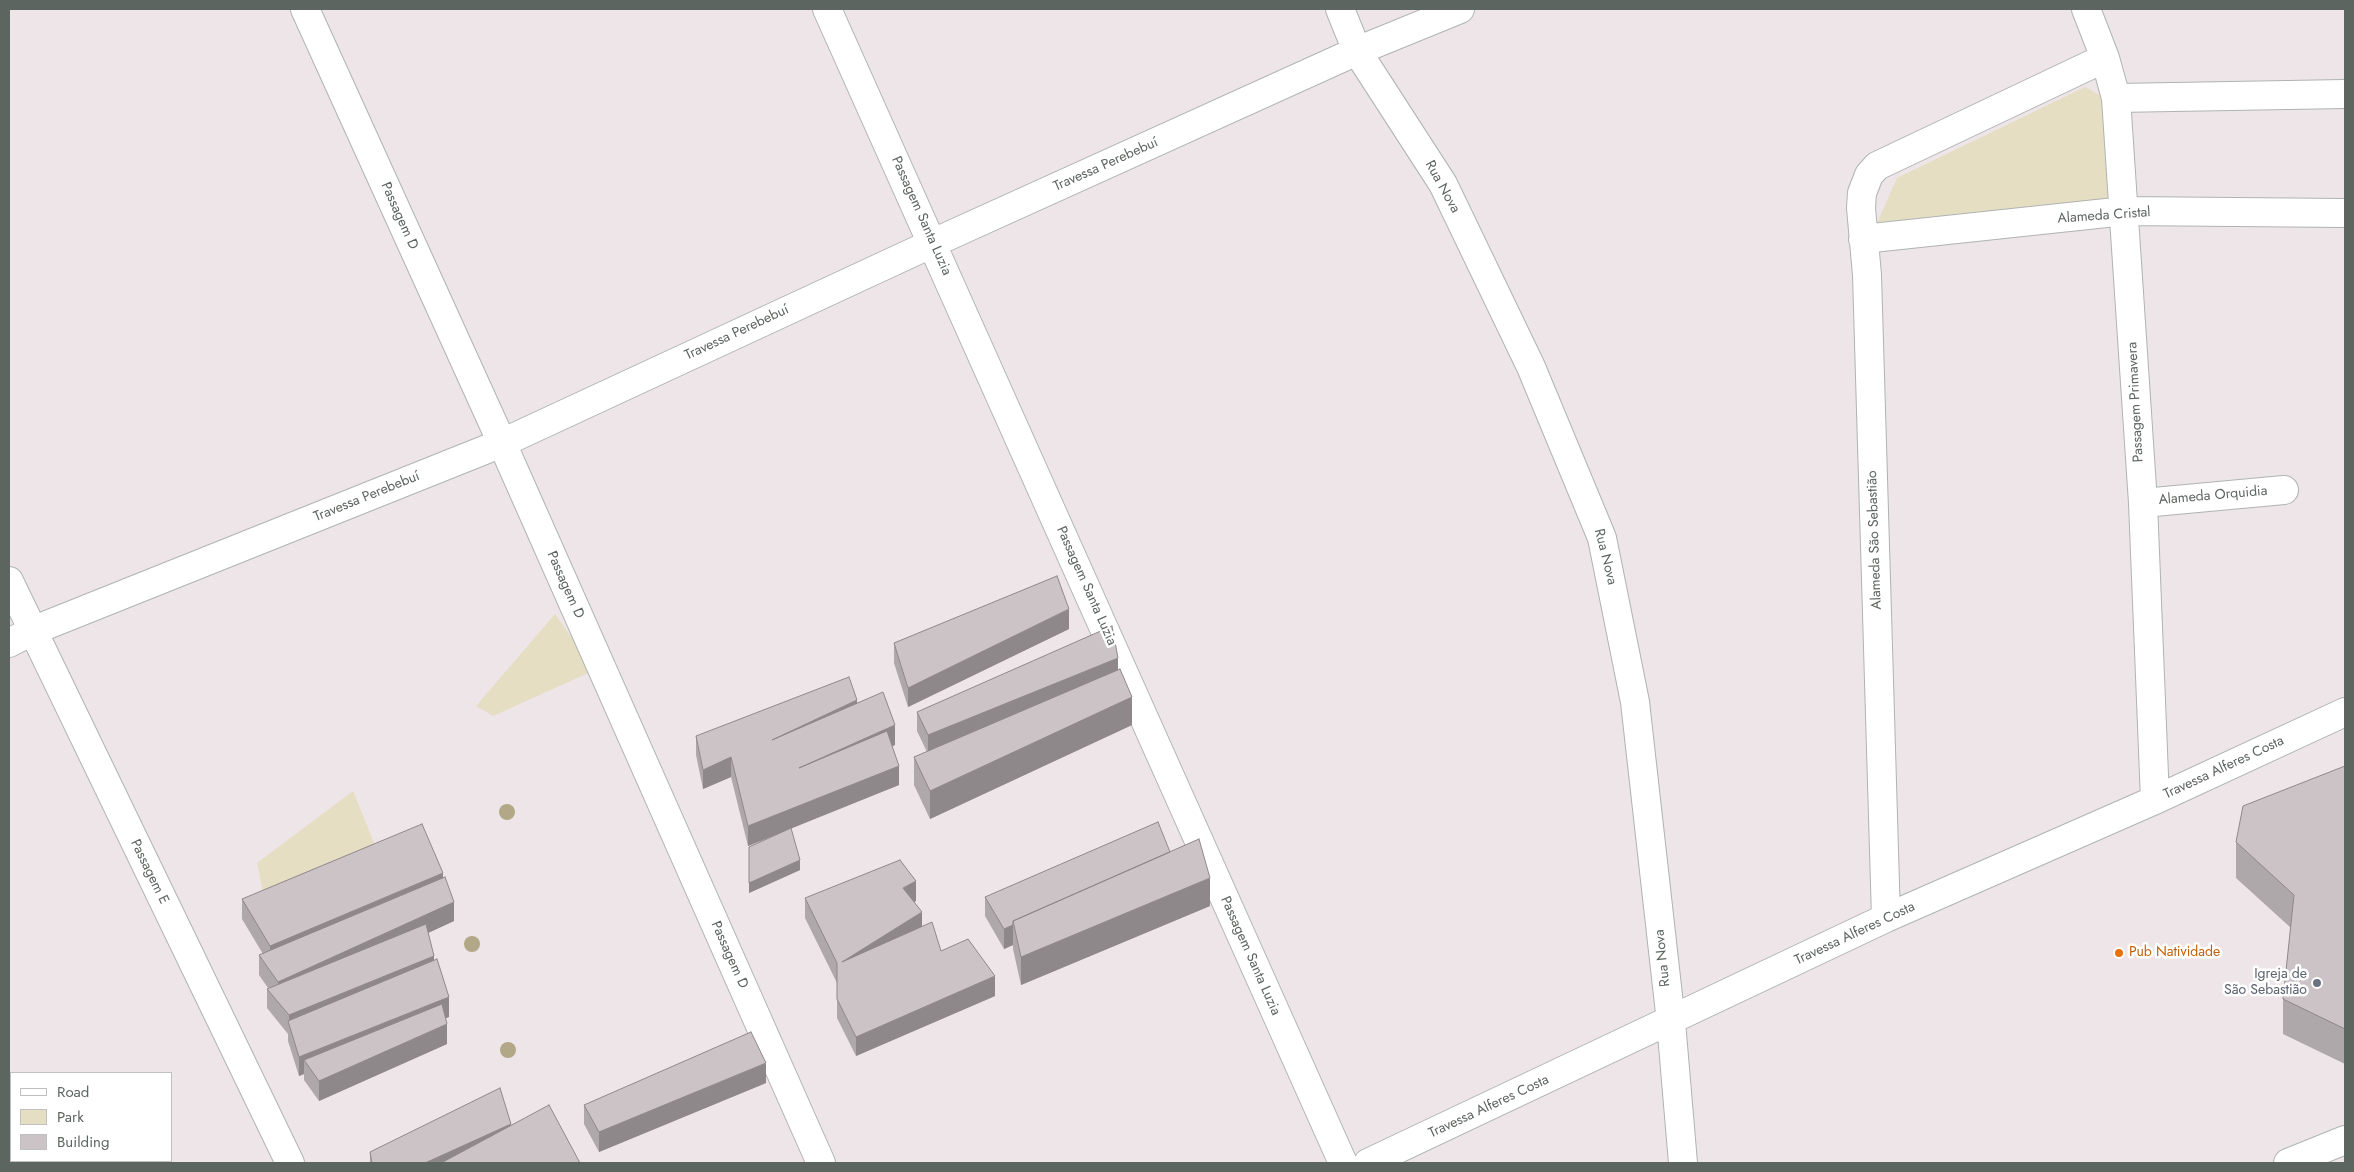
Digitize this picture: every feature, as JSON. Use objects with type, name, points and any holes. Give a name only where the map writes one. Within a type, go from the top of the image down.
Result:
[{"type":"street","name":"Passagem D","points":[[305,9],[502,443],[821,1163]]},
{"type":"street","name":"Passagem Santa Luzia","points":[[827,9],[1343,1163]]},
{"type":"street","name":"Rua Nova","points":[[1340,9],[1357,52],[1443,184],[1531,367],[1602,538],[1635,702],[1671,1022],[1683,1163]]},
{"type":"street","name":"Travessa Perebebuí","points":[[20,637],[502,443],[933,243],[1357,52],[1460,9]]},
{"type":"street","name":"Passagem Primavera","points":[[2086,9],[2105,58],[2116,98],[2143,503],[2155,800]]},
{"type":"street","name":"Alameda São Sebastião","points":[[1886,918],[1867,275],[1861,208],[1862,193],[1869,175],[1877,166],[2105,58]]},
{"type":"street","points":[[2116,98],[2345,94]]},
{"type":"street","name":"Alameda Cristal","points":[[1864,239],[2125,212],[2345,213]]},
{"type":"street","name":"Alameda Orquidia","points":[[2143,503],[2284,490]]},
{"type":"street","name":"Passagem E","points":[[9,581],[20,637],[290,1163]]},
{"type":"street","name":"Travessa Alferes Costa","points":[[1368,1163],[1671,1022],[1886,918],[2155,800],[2345,712]]},
{"type":"street","points":[[2288,1163],[2345,1140]]},
{"type":"green space","points":[[2085,87],[2103,97],[2112,200],[1872,234],[1897,178]]},
{"type":"green space","points":[[555,614],[595,670],[493,716],[476,706]]},
{"type":"green space","points":[[353,791],[375,845],[265,903],[257,863]]},
{"type":"building","points":[[1057,576],[1069,609],[908,688],[894,643]]},
{"type":"building","points":[[1112,626],[1118,658],[928,735],[917,712]]},
{"type":"building","points":[[1120,669],[1132,697],[930,791],[914,757]]},
{"type":"building","points":[[849,677],[857,700],[772,740],[883,692],[895,725],[799,768],[887,731],[899,766],[748,826],[731,757],[703,770],[696,736]]},
{"type":"building","name":"Igreja de São Sebastião","points":[[2345,766],[2345,1029],[2283,999],[2294,895],[2236,842],[2243,806]]},
{"type":"building","points":[[1158,822],[1170,852],[1013,921],[1013,925],[1004,929],[985,897]]},
{"type":"building","points":[[422,824],[443,873],[270,946],[242,899]]},
{"type":"building","points":[[791,828],[800,860],[749,883],[749,847]]},
{"type":"building","points":[[1199,839],[1210,878],[1021,957],[1013,921]]},
{"type":"building","points":[[900,860],[916,881],[903,888],[922,912],[842,962],[932,922],[941,951],[968,939],[995,976],[856,1037],[837,999],[837,963],[805,898]]},
{"type":"building","points":[[445,877],[454,902],[278,982],[259,955]]},
{"type":"building","points":[[426,924],[434,956],[289,1015],[267,989]]},
{"type":"building","points":[[437,959],[449,997],[299,1057],[288,1021]]},
{"type":"building","points":[[442,1004],[447,1024],[319,1081],[304,1060]]},
{"type":"building","points":[[751,1032],[766,1063],[599,1132],[584,1105]]},
{"type":"building","points":[[500,1088],[511,1124],[425,1163],[372,1163],[370,1152]]},
{"type":"building","points":[[549,1105],[580,1163],[441,1163]]},
{"type":"place","name":"Pub Natividade","points":[[2119,953]]},
{"type":"place","name":"Igreja de São Sebastião","points":[[2317,983]]}]
